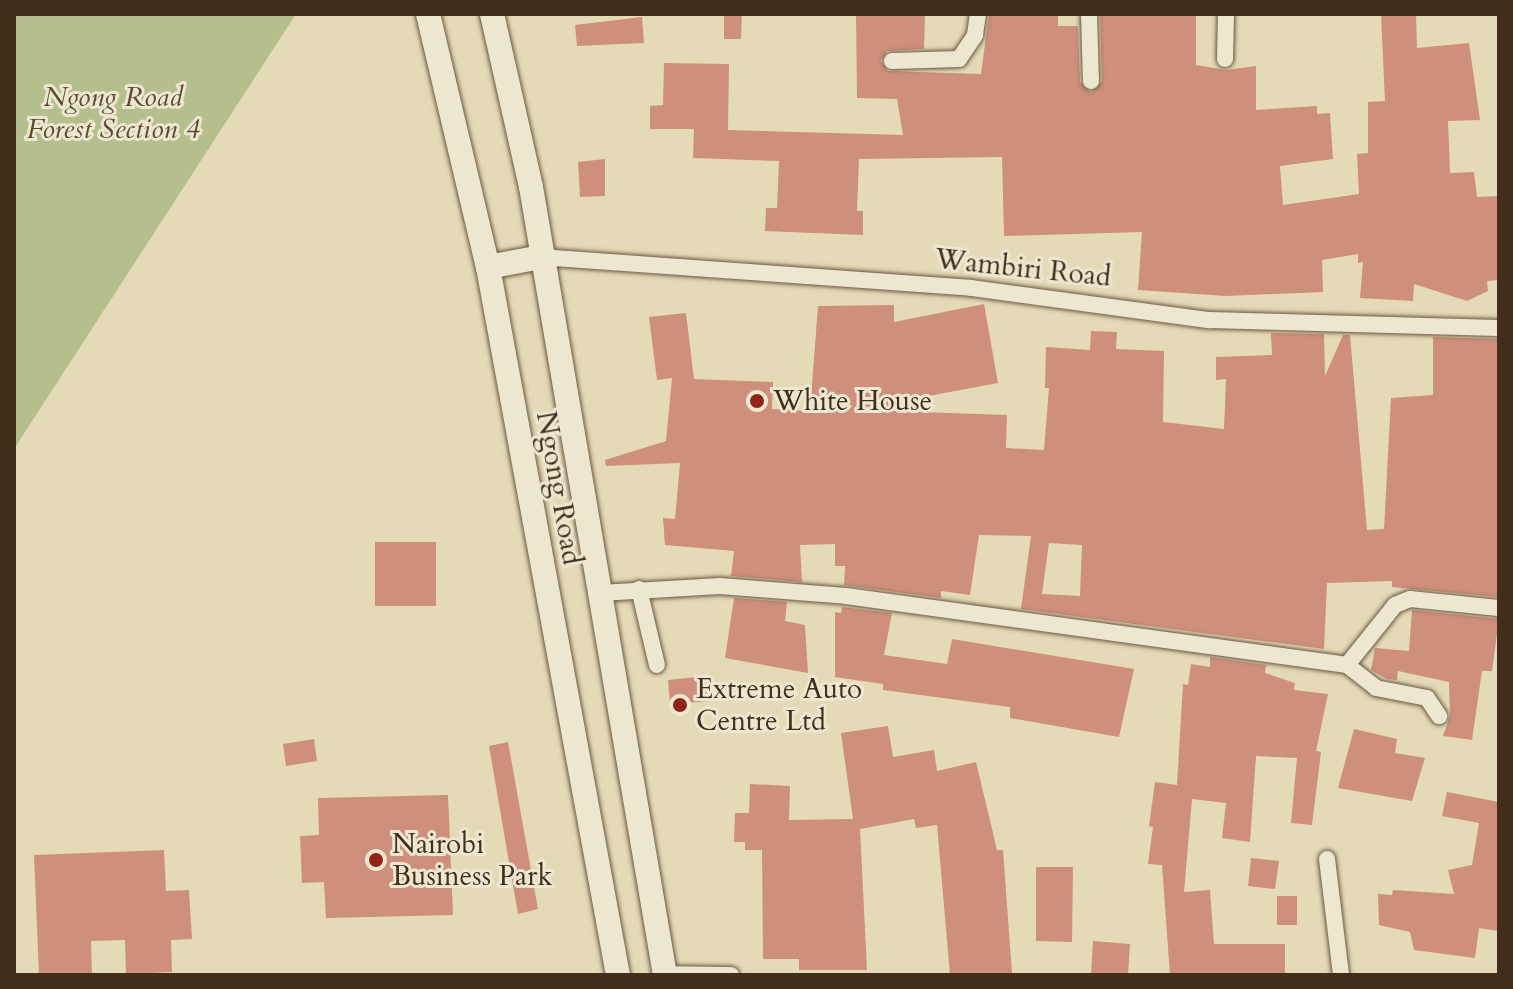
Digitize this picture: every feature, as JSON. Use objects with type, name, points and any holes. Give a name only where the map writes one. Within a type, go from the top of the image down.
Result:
[{"type":"main road","name":"Ngong Road","points":[[428,14],[488,267],[618,975]]},
{"type":"main road","name":"Ngong Road","points":[[492,14],[531,187],[665,974]]},
{"type":"main road","points":[[488,267],[541,257]]},
{"type":"street","points":[[892,61],[959,59],[975,35],[978,14]]},
{"type":"street","points":[[1089,14],[1091,81]]},
{"type":"street","points":[[1225,59],[1226,14]]},
{"type":"street","name":"Wambiri Road","points":[[541,257],[971,288],[1114,303],[1209,320],[1499,328]]},
{"type":"street","points":[[600,593],[720,586],[846,596],[1347,665],[1376,688],[1427,698],[1439,716]]},
{"type":"street","points":[[639,589],[657,665]]},
{"type":"street","points":[[1347,665],[1395,605],[1410,599],[1499,608]]},
{"type":"street","points":[[1327,859],[1341,975]]},
{"type":"street","points":[[665,974],[731,975]]},
{"type":"green space","name":"Ngong Road Forest Section 4","points":[[14,14],[296,14],[14,449]]},
{"type":"building","points":[[724,14],[742,14],[741,39],[724,39]]},
{"type":"building","points":[[856,14],[925,14],[924,49],[887,51],[881,61],[888,71],[981,74],[989,14],[1058,14],[1058,26],[1078,26],[1080,82],[1091,92],[1102,81],[1100,14],[1196,14],[1196,65],[1226,70],[1256,66],[1256,110],[1317,106],[1317,114],[1330,113],[1333,159],[1280,166],[1283,205],[1359,194],[1357,154],[1368,153],[1368,102],[1385,101],[1381,14],[1416,14],[1417,48],[1469,43],[1480,120],[1448,121],[1450,173],[1474,172],[1477,197],[1499,196],[1499,280],[1487,281],[1488,291],[1467,301],[1414,284],[1413,301],[1360,298],[1363,262],[1358,263],[1358,254],[1322,260],[1323,292],[1226,296],[1138,290],[1142,232],[1004,236],[1002,157],[859,159],[857,211],[863,211],[863,235],[765,231],[766,208],[777,208],[779,161],[693,158],[694,129],[650,129],[650,106],[663,105],[664,63],[729,64],[728,130],[903,135],[897,99],[857,98]]},
{"type":"building","points":[[642,17],[644,43],[577,46],[575,25]]},
{"type":"building","points":[[605,159],[605,196],[580,197],[578,162]]},
{"type":"building","points":[[984,304],[998,383],[891,403],[891,411],[1007,415],[1006,448],[1044,450],[1049,388],[1045,388],[1046,347],[1090,350],[1091,331],[1117,332],[1116,349],[1164,351],[1163,422],[1224,429],[1226,379],[1216,380],[1216,357],[1272,355],[1271,333],[1324,334],[1325,376],[1343,335],[1350,335],[1367,530],[1384,529],[1391,398],[1433,395],[1433,337],[1499,339],[1499,597],[1392,587],[1392,581],[1327,583],[1324,649],[1021,609],[1031,536],[979,535],[970,595],[941,591],[941,598],[844,585],[845,566],[835,566],[835,544],[800,545],[802,582],[731,576],[734,551],[665,545],[663,518],[675,519],[680,463],[606,466],[605,460],[666,441],[672,378],[657,380],[649,317],[686,313],[694,379],[773,382],[772,409],[810,411],[818,306],[894,305],[894,322]],"holes":[[[1049,543],[1082,545],[1080,596],[1042,594]]]},
{"type":"building","points":[[375,542],[436,542],[436,606],[375,606]]},
{"type":"building","points":[[734,598],[787,602],[785,621],[805,625],[808,673],[725,658]]},
{"type":"building","points":[[842,607],[892,613],[884,655],[947,664],[952,639],[1134,669],[1119,737],[1010,718],[1010,707],[883,690],[883,684],[835,677],[835,612],[841,613]]},
{"type":"building","points":[[1412,610],[1499,619],[1492,671],[1482,671],[1472,740],[1443,736],[1450,716],[1449,682],[1398,671],[1397,680],[1387,679],[1371,670],[1375,648],[1409,651]]},
{"type":"building","points":[[1210,657],[1266,665],[1265,673],[1295,683],[1294,690],[1328,694],[1316,751],[1321,752],[1312,825],[1291,823],[1297,758],[1256,756],[1250,842],[1222,838],[1226,803],[1192,799],[1184,892],[1210,890],[1214,944],[1285,944],[1285,975],[1170,975],[1162,865],[1148,864],[1153,827],[1149,826],[1155,782],[1177,785],[1183,684],[1188,685],[1191,664],[1210,667]]},
{"type":"building","points":[[706,676],[709,701],[670,704],[668,680]]},
{"type":"building","points":[[888,726],[893,757],[934,750],[937,771],[976,762],[997,850],[1003,850],[1012,973],[950,975],[937,825],[916,828],[914,819],[860,829],[867,970],[799,970],[799,959],[763,959],[762,850],[745,850],[745,842],[734,842],[735,813],[749,813],[750,784],[790,786],[789,820],[853,819],[841,733]]},
{"type":"building","points":[[1354,729],[1397,739],[1395,753],[1425,758],[1412,801],[1338,788]]},
{"type":"building","points":[[314,739],[317,761],[286,766],[283,744]]},
{"type":"building","points":[[508,742],[538,909],[518,914],[489,746]]},
{"type":"building","points":[[1447,792],[1499,802],[1499,931],[1479,928],[1475,958],[1414,950],[1410,932],[1379,925],[1378,894],[1392,895],[1393,890],[1454,894],[1448,870],[1472,865],[1479,823],[1442,816]]},
{"type":"building","name":"Nairobi Business Park","points":[[448,795],[453,915],[326,918],[324,882],[302,883],[300,836],[319,835],[318,798]]},
{"type":"building","points":[[164,850],[166,891],[189,890],[192,939],[171,940],[172,972],[126,974],[125,940],[91,941],[92,975],[39,975],[34,855]]},
{"type":"building","points":[[1251,858],[1279,861],[1275,889],[1248,886]]},
{"type":"building","points":[[1036,867],[1073,867],[1072,942],[1036,941]]},
{"type":"building","points":[[1277,896],[1297,896],[1297,925],[1277,925]]},
{"type":"building","points":[[1093,941],[1130,944],[1128,975],[1091,975]]},
{"type":"place","name":"White House","points":[[757,401]]},
{"type":"place","name":"Extreme Auto Centre Ltd","points":[[680,705]]},
{"type":"place","name":"Nairobi Business Park","points":[[376,860]]}]
